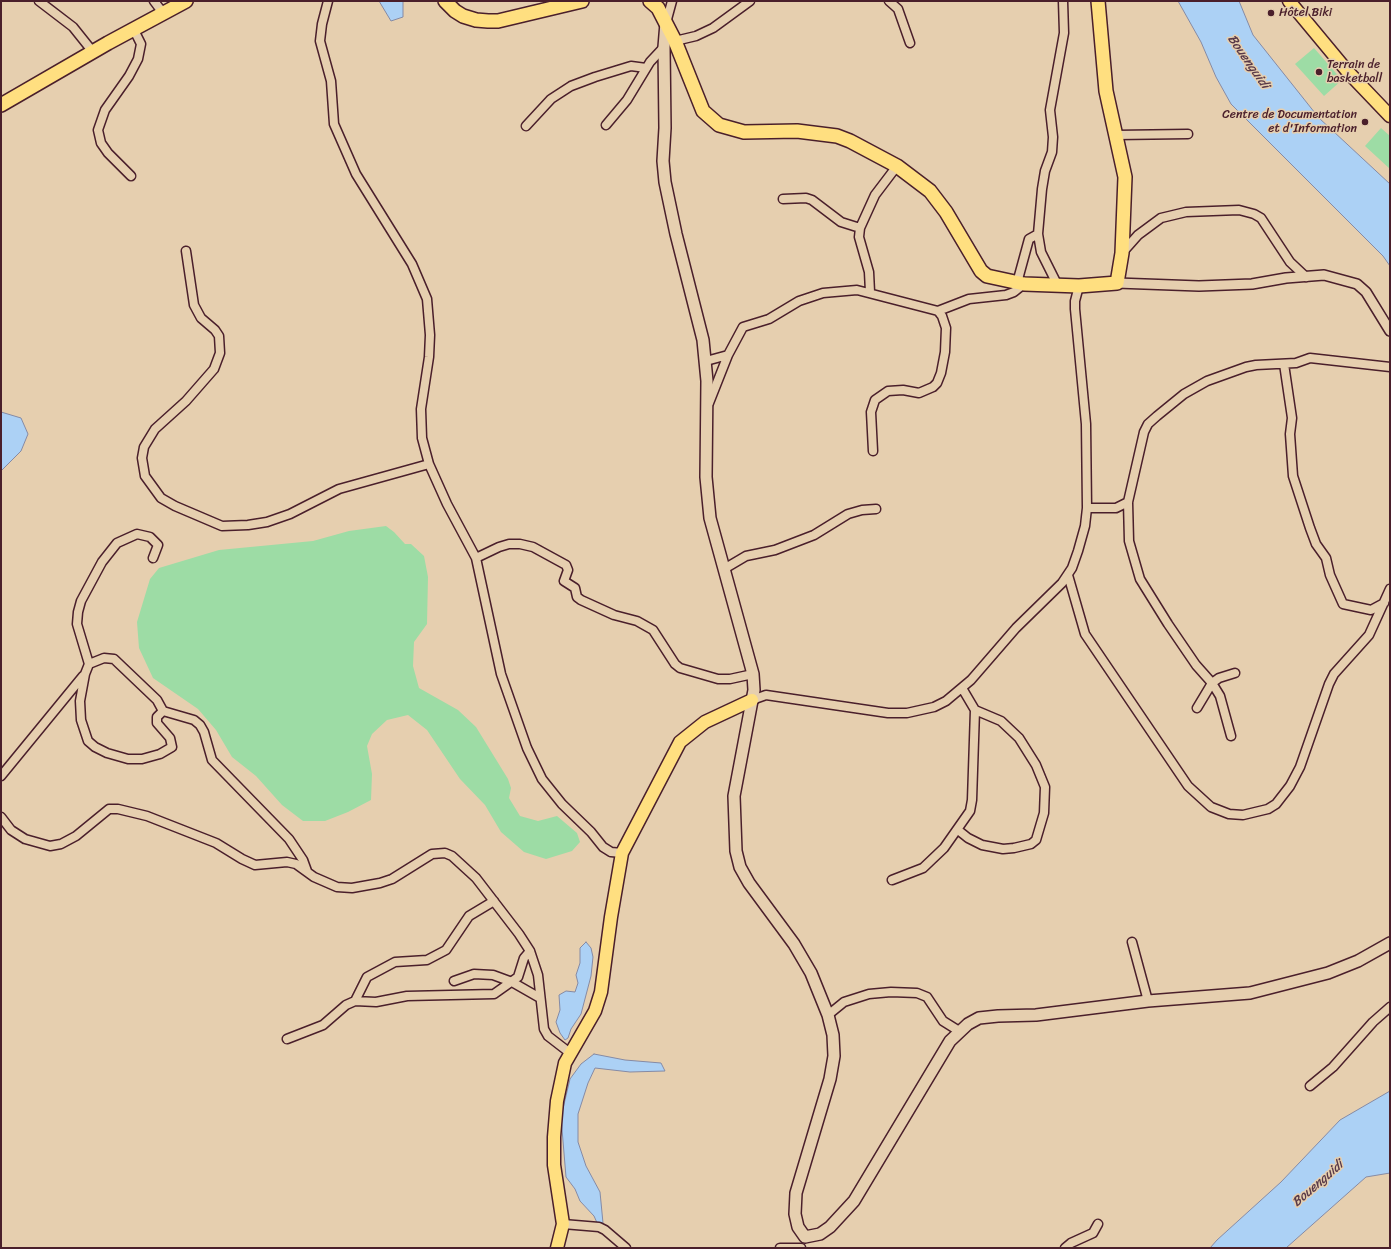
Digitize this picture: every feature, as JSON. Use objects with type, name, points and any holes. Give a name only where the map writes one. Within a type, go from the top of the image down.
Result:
[{"type":"highway","points":[[1,105],[186,1]]},
{"type":"highway","points":[[445,1],[455,11],[463,16],[476,20],[498,21],[582,1]]},
{"type":"highway","points":[[650,1],[658,8],[666,23],[669,44],[703,111],[719,125],[744,132],[797,131],[837,136],[850,141],[897,166],[930,191],[946,212],[984,274],[990,278],[1020,283],[1058,286],[1117,283],[1122,253],[1125,177],[1106,90],[1098,1]]},
{"type":"main road","points":[[1289,1],[1348,72],[1390,116]]},
{"type":"main road","points":[[669,44],[663,161],[665,182],[676,234],[703,340],[706,361],[706,477],[710,518],[753,674],[752,700],[734,796],[736,851],[740,867],[749,883],[794,944],[811,973],[828,1015],[833,1035],[834,1056],[830,1079],[796,1193],[795,1204],[798,1227],[803,1244],[830,1227],[854,1201],[950,1041],[959,1031],[979,1018],[1036,1015],[1148,1001],[1250,993],[1328,973],[1358,961],[1390,943]]},
{"type":"main road","points":[[557,1248],[563,1224],[554,1165],[554,1137],[560,1090],[565,1064],[595,1011],[601,992],[611,917],[622,853],[680,742],[705,722],[752,700]]},
{"type":"street","points":[[39,1],[73,27],[93,52]]},
{"type":"street","points":[[154,1],[160,9],[168,12]]},
{"type":"street","points":[[328,1],[322,24],[320,41],[331,81],[334,124],[356,174],[412,264],[427,299],[430,318],[429,356],[421,409],[420,424],[422,438],[429,464],[476,558],[501,674],[527,748],[542,779],[562,804],[604,847],[611,852],[622,853]]},
{"type":"street","points":[[666,23],[672,1]]},
{"type":"street","points":[[606,125],[627,100],[646,68],[669,44],[696,36],[713,28],[750,1]]},
{"type":"street","points":[[890,1],[898,9],[910,43]]},
{"type":"street","points":[[1058,286],[1041,252],[1038,234],[1043,183],[1052,152],[1053,137],[1050,110],[1064,33],[1063,1]]},
{"type":"street","points":[[130,176],[108,153],[101,143],[98,130],[105,110],[129,76],[138,59],[141,44],[134,30]]},
{"type":"street","points":[[526,126],[551,99],[571,86],[631,66],[646,68]]},
{"type":"street","points":[[1116,135],[1135,136],[1172,132],[1188,134]]},
{"type":"street","points":[[870,292],[869,272],[858,237],[860,228],[875,195],[897,166]]},
{"type":"street","points":[[783,199],[806,198],[812,200],[841,222],[860,228]]},
{"type":"street","points":[[1122,253],[1138,235],[1161,218],[1186,212],[1239,210],[1254,214],[1261,218],[1290,262],[1306,277]]},
{"type":"street","points":[[938,311],[969,299],[1006,295],[1014,292],[1020,283],[1029,239],[1038,234]]},
{"type":"street","points":[[186,251],[194,305],[201,318],[219,336],[220,353],[214,369],[186,401],[155,429],[144,447],[142,458],[146,476],[161,498],[175,506],[222,526],[248,525],[267,522],[290,514],[339,489],[429,464]]},
{"type":"street","points":[[1117,283],[1199,286],[1252,284],[1324,275],[1357,284],[1366,292],[1390,331]]},
{"type":"street","points":[[752,700],[766,695],[888,713],[907,713],[934,707],[946,701],[962,688],[1068,575],[1078,551],[1085,526],[1087,508],[1086,424],[1075,309],[1075,301],[1079,286]]},
{"type":"street","points":[[707,408],[728,355],[743,327],[769,319],[799,301],[823,293],[857,290],[870,292],[938,311],[942,316],[946,328],[941,373],[937,383],[933,387],[918,393],[903,390],[888,391],[875,400],[871,412],[873,451]]},
{"type":"street","points":[[706,361],[728,355]]},
{"type":"street","points":[[1231,736],[1220,696],[1212,683],[1192,660],[1140,579],[1129,542],[1128,502],[1144,432],[1148,424],[1184,394],[1207,381],[1256,365],[1296,363],[1310,358],[1390,367]]},
{"type":"street","points":[[1284,364],[1292,418],[1290,434],[1293,476],[1316,544],[1326,558],[1330,575],[1343,604],[1371,610],[1385,602]]},
{"type":"street","points":[[1087,508],[1116,508],[1128,502]]},
{"type":"street","points":[[1116,508],[1128,514]]},
{"type":"street","points":[[724,569],[746,556],[775,550],[814,535],[848,514],[862,510],[876,509]]},
{"type":"street","points":[[153,558],[158,549],[155,540],[150,537],[137,534],[117,543],[102,562],[89,584],[78,612],[77,624],[89,664],[85,674],[80,701],[81,720],[84,734],[91,744],[107,753],[128,758],[142,759],[160,754],[172,747],[170,738],[157,723],[157,717],[163,711]]},
{"type":"street","points":[[476,558],[509,544],[520,544],[533,547],[566,565],[568,570],[564,581],[575,588],[577,597],[581,600],[614,615],[637,621],[653,630],[675,664],[680,668],[718,679],[730,679],[753,674]]},
{"type":"street","points":[[1068,575],[1085,634],[1188,786],[1211,807],[1229,814],[1243,815],[1268,809],[1276,804],[1290,786],[1300,767],[1318,713],[1334,674],[1368,635],[1390,589]]},
{"type":"street","points":[[89,664],[104,658],[114,659],[157,700],[163,711],[194,720],[200,725],[204,732],[212,760],[289,839],[303,860],[307,871]]},
{"type":"street","points":[[1197,708],[1212,683],[1219,678],[1235,673]]},
{"type":"street","points":[[1,776],[85,674]]},
{"type":"street","points":[[892,880],[923,868],[944,848],[967,816],[972,800],[975,710],[962,688]]},
{"type":"street","points":[[958,830],[968,838],[982,845],[1003,849],[1014,848],[1031,844],[1036,840],[1044,814],[1045,787],[1036,766],[1019,738],[1001,721],[975,710]]},
{"type":"street","points":[[1,817],[11,830],[25,839],[50,846],[61,844],[76,836],[109,809],[118,809],[147,816],[216,843],[255,865],[287,862],[296,864],[314,877],[337,886],[367,886],[392,879],[432,854],[445,853],[461,862],[476,878],[520,934],[530,951],[538,975],[544,1029],[548,1036],[570,1053]]},
{"type":"street","points":[[355,1001],[367,977],[395,962],[427,960],[446,950],[469,916],[494,901]]},
{"type":"street","points":[[1132,942],[1148,1001]]},
{"type":"street","points":[[287,1038],[323,1025],[346,1005],[355,1001],[376,1002],[407,996],[494,994],[512,982],[520,973],[524,958],[530,951]]},
{"type":"street","points":[[454,981],[468,975],[484,974],[512,982],[540,998]]},
{"type":"street","points":[[828,1015],[844,1002],[869,994],[917,992],[927,997],[943,1022],[959,1031]]},
{"type":"street","points":[[1310,1086],[1333,1067],[1373,1022],[1390,1007]]},
{"type":"street","points":[[563,1224],[599,1227],[605,1230],[626,1248]]},
{"type":"street","points":[[1065,1248],[1071,1243],[1093,1234],[1098,1224]]},
{"type":"street","points":[[780,1248],[803,1244]]},
{"type":"green space","name":"Terrain de basketball","points":[[1314,48],[1342,80],[1324,96],[1295,64]]},
{"type":"green space","points":[[1381,128],[1390,136],[1390,169],[1365,146]]},
{"type":"green space","points":[[386,526],[405,544],[411,544],[424,556],[428,577],[427,624],[414,642],[413,666],[419,688],[458,710],[476,727],[508,779],[511,788],[509,798],[520,816],[538,821],[557,816],[577,833],[580,842],[572,851],[546,859],[524,852],[501,832],[485,805],[460,779],[427,730],[408,715],[387,720],[372,734],[367,746],[372,774],[371,800],[348,812],[325,821],[303,821],[282,805],[256,776],[232,757],[216,730],[198,709],[153,678],[139,648],[137,622],[150,579],[159,568],[219,550],[313,541],[349,531]]},
{"type":"water","points":[[379,1],[403,1],[403,17],[391,21]]},
{"type":"water","name":"Bouenguidi","points":[[1178,1],[1239,1],[1253,35],[1319,118],[1390,184],[1390,266],[1383,256],[1231,104],[1216,77],[1201,42]]},
{"type":"water","points":[[1,412],[21,418],[28,434],[21,451],[1,471]]},
{"type":"water","points":[[586,942],[591,948],[593,957],[591,976],[581,1014],[571,1029],[568,1038],[565,1040],[560,1033],[556,1022],[560,1010],[559,995],[566,991],[575,992],[578,983],[576,975],[580,963],[580,948]]},
{"type":"water","points":[[594,1054],[625,1060],[661,1063],[665,1071],[630,1072],[595,1068],[588,1083],[578,1114],[578,1142],[586,1166],[600,1192],[603,1223],[598,1225],[594,1216],[580,1201],[575,1189],[566,1177],[561,1117],[570,1079],[581,1064]]},
{"type":"water","name":"Bouenguidi","points":[[1390,1091],[1390,1173],[1366,1177],[1286,1248],[1210,1248],[1281,1182],[1340,1120]]},
{"type":"place","name":"Hôtel Biki","points":[[1271,13]]},
{"type":"place","name":"Terrain de basketball","points":[[1319,72]]},
{"type":"place","name":"Centre de Documentation et d'Information","points":[[1365,122]]}]
